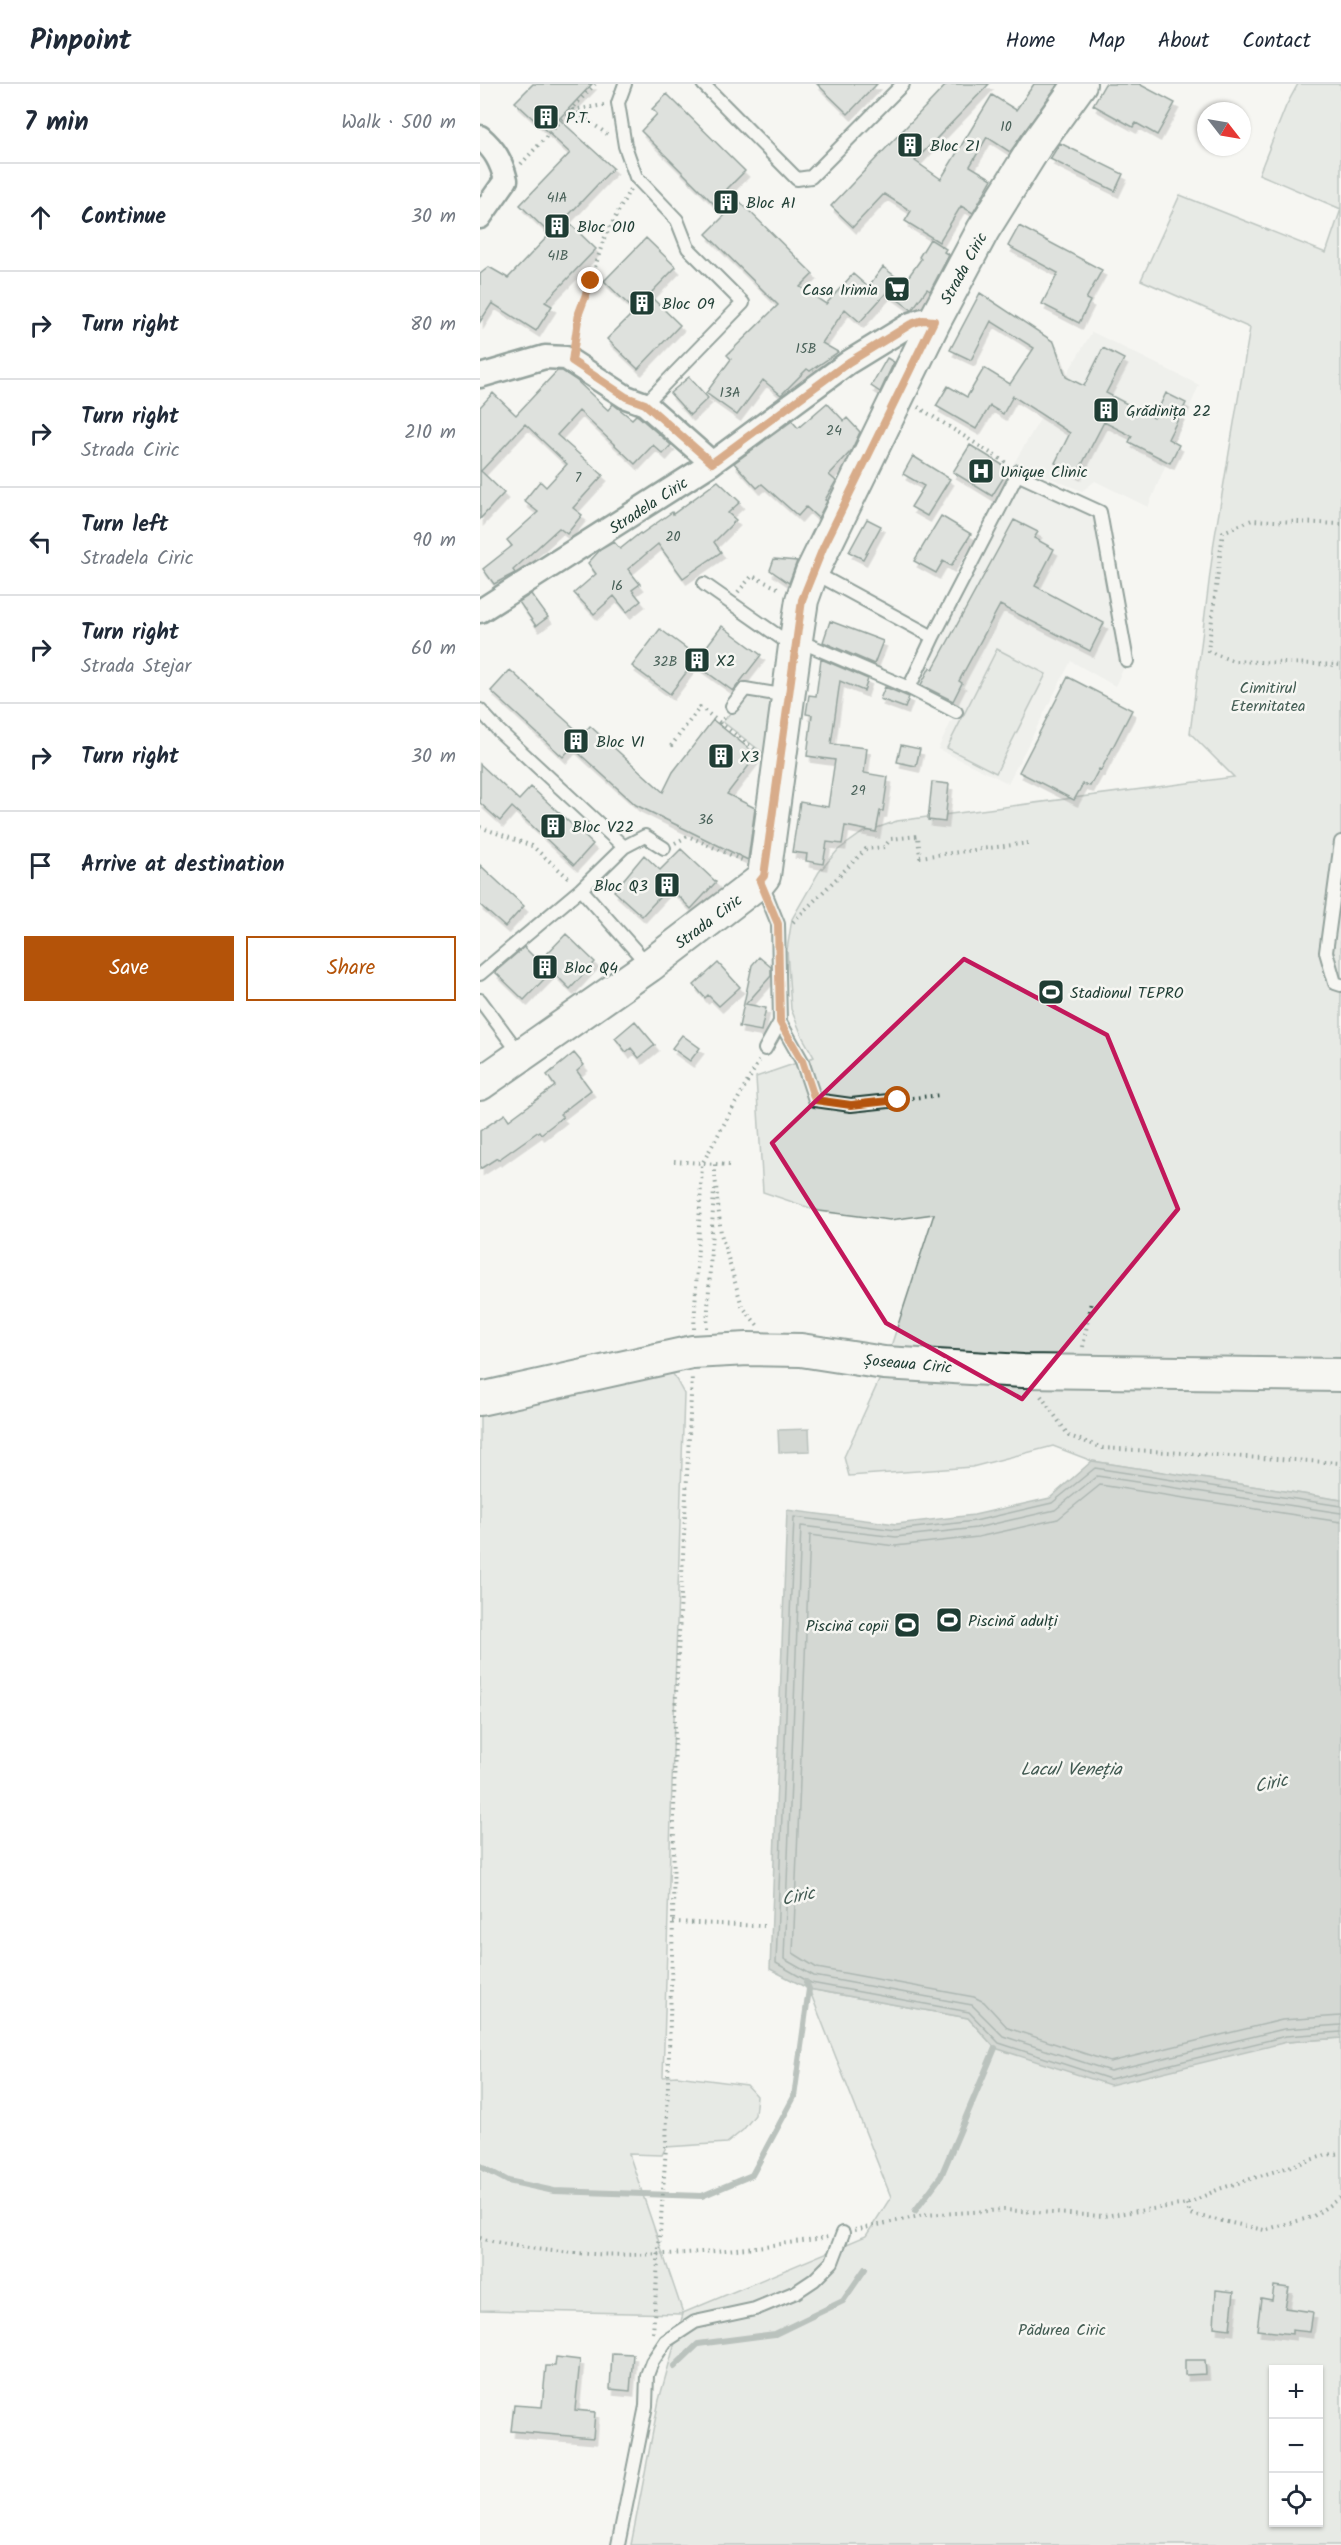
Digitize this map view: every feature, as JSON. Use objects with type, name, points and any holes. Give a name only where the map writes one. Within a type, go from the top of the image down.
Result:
[{"type":"street","name":"Strada Ciric","points":[[480,1084],[649,966],[762,875],[795,643],[807,586],[934,321],[989,220],[1036,145],[1080,84]]},
{"type":"street","points":[[480,137],[501,161],[506,180],[480,217]]},
{"type":"street","name":"Stradela Ciric","points":[[480,611],[712,463],[849,362],[911,324],[923,320],[934,321]]},
{"type":"street","points":[[480,376],[545,357],[566,358],[626,397],[645,404],[712,463]]},
{"type":"street","name":"Șoseaua Ciric","points":[[480,1399],[698,1348],[801,1350],[884,1363],[1023,1371],[1341,1375]]},
{"type":"lane","points":[[625,84],[618,103],[625,146],[636,177],[677,220],[688,248],[743,303],[645,404]]},
{"type":"lane","points":[[703,84],[797,179],[811,177],[903,84]]},
{"type":"lane","points":[[909,688],[1018,472],[1100,512],[1127,661]]},
{"type":"lane","points":[[704,584],[795,643],[909,688],[956,712]]},
{"type":"lane","points":[[807,586],[933,637]]},
{"type":"lane","points":[[732,706],[745,689],[788,696]]},
{"type":"lane","points":[[480,710],[624,847]]},
{"type":"lane","points":[[480,974],[581,889],[624,847],[645,836],[664,848]]},
{"type":"lane","points":[[1341,842],[1326,952],[1335,983],[1341,985]]},
{"type":"lane","points":[[762,875],[778,924],[780,1022],[802,1061],[815,1100],[851,1105],[898,1100]]},
{"type":"lane","points":[[581,889],[649,966]]},
{"type":"lane","points":[[480,1000],[521,1055]]},
{"type":"lane","points":[[765,1049],[780,1022]]},
{"type":"lane","points":[[618,2545],[646,2406],[647,2375],[652,2362],[666,2341],[695,2322],[755,2309],[796,2292],[814,2280],[832,2262],[843,2233]]},
{"type":"path","points":[[506,180],[595,84]]},
{"type":"path","points":[[573,110],[618,103]]},
{"type":"path","points":[[573,110],[625,146]]},
{"type":"path","points":[[572,361],[579,313],[603,241],[636,177]]},
{"type":"path","points":[[901,392],[913,398],[911,402],[1018,472]]},
{"type":"path","points":[[1341,524],[1252,520],[1223,532],[1208,651],[1233,661],[1341,664]]},
{"type":"path","points":[[730,602],[752,576],[807,586]]},
{"type":"path","points":[[720,723],[732,706]]},
{"type":"path","points":[[671,746],[700,707],[779,768]]},
{"type":"path","points":[[480,827],[531,846],[581,889]]},
{"type":"path","points":[[664,848],[688,836],[762,875]]},
{"type":"path","points":[[778,924],[792,923],[866,849],[884,846],[891,839],[918,836],[920,857],[1028,843]]},
{"type":"path","points":[[698,1348],[702,1164],[765,1049]]},
{"type":"path","points":[[898,1100],[941,1095]]},
{"type":"path","points":[[674,1161],[729,1165]]},
{"type":"path","points":[[652,2343],[666,2147],[673,1922],[675,1714],[698,1348],[715,1164]]},
{"type":"path","points":[[715,1176],[721,1234],[742,1306],[782,1350]]},
{"type":"path","points":[[1078,1371],[1091,1302]]},
{"type":"path","points":[[1023,1371],[1069,1436],[1103,1448],[1341,1463]]},
{"type":"path","points":[[673,1922],[764,1926]]},
{"type":"path","points":[[480,2238],[501,2244],[561,2253],[659,2253],[808,2240],[924,2215],[1004,2210],[1103,2216],[1187,2204],[1219,2189],[1326,2155],[1341,2153]]},
{"type":"path","points":[[1187,2204],[1190,2214],[1264,2230],[1312,2217],[1341,2198]]},
{"type":"highlighted area","points":[[964,959],[1107,1035],[1178,1209],[1022,1399],[886,1323],[772,1143]]},
{"type":"shaded area","points":[[1092,332],[1199,385],[1148,507],[1095,481],[1082,491],[1014,463]]},
{"type":"shaded area","points":[[1017,474],[1100,512],[1127,661],[1115,686],[1071,661],[1008,783],[938,749],[956,712],[909,688]]},
{"type":"green space","points":[[1298,84],[1341,84],[1341,209],[1259,174],[1286,106]]},
{"type":"green space","name":"Cimitirul Eternitatea","points":[[1180,195],[1326,253],[1341,209],[1341,1500],[1092,1461],[1053,1446],[972,1467],[849,1476],[844,1457],[882,1374],[934,1214],[890,1220],[819,1211],[763,1192],[756,1077],[814,1057],[791,1009],[787,950],[792,919],[819,872],[838,850],[862,833],[897,821],[1234,777],[1190,733],[1214,542],[1250,328],[1141,280]]},
{"type":"green space","points":[[997,649],[1046,674],[996,773],[947,748]]},
{"type":"green space","points":[[747,691],[785,698],[776,763],[723,722]]},
{"type":"green space","name":"Pădurea Ciric","points":[[671,1370],[684,1394],[663,2077],[677,2076],[747,2085],[757,2096],[755,2115],[743,2130],[727,2143],[666,2147],[662,2155],[629,2154],[683,2313],[866,2236],[891,2197],[809,1989],[968,2018],[995,2048],[1287,2042],[1341,2038],[1341,2545],[631,2545],[659,2400],[683,2314],[480,2310],[480,1412]]},
{"type":"water","points":[[809,1429],[810,1451],[779,1452],[778,1430]]},
{"type":"water","name":"Lacul Veneția","points":[[1092,1461],[1341,1500],[1341,2038],[1287,2042],[1110,2085],[995,2048],[968,2018],[809,1989],[770,1969],[787,1510],[896,1524],[974,1515],[1050,1498]]},
{"type":"building","points":[[533,84],[592,84],[559,119],[613,168],[565,219],[596,249],[545,302],[552,306],[536,331],[492,303],[480,322],[480,274],[489,267],[508,278],[550,234],[520,205],[570,153],[515,102]]},
{"type":"building","points":[[817,84],[877,84],[848,114]]},
{"type":"building","points":[[947,84],[989,84],[915,161],[941,179],[992,95],[1016,110],[1034,84],[1058,84],[1010,152],[987,137],[970,166],[992,179],[973,213],[961,206],[939,242],[905,221],[911,211],[884,194],[853,227],[831,206]]},
{"type":"building","points":[[1105,84],[1139,84],[1175,103],[1157,135],[1136,123],[1133,127],[1093,105]]},
{"type":"building","points":[[667,94],[745,171],[727,189],[813,274],[800,287],[826,304],[853,274],[868,287],[883,267],[904,283],[921,259],[919,257],[930,239],[946,249],[944,252],[949,255],[930,291],[927,289],[912,310],[887,292],[860,322],[845,309],[822,343],[838,352],[810,371],[807,369],[781,395],[763,380],[737,415],[706,393],[731,359],[727,355],[778,305],[706,234],[725,215],[641,131],[657,114],[652,109]]},
{"type":"building","points":[[1060,143],[1123,174],[1115,191],[1050,159]]},
{"type":"building","points":[[1019,226],[1102,270],[1086,299],[1090,301],[1079,323],[1042,304],[1058,273],[1008,246]]},
{"type":"building","name":"Bloc O9","points":[[646,238],[676,267],[649,295],[680,325],[638,369],[607,339],[635,311],[604,281]]},
{"type":"building","points":[[980,293],[1054,342],[1066,377],[1084,386],[1103,348],[1124,359],[1106,393],[1154,418],[1166,393],[1186,403],[1168,439],[1179,445],[1170,463],[1129,442],[1132,436],[1104,422],[1077,474],[1055,463],[1070,433],[1013,396],[1003,414],[990,406],[976,429],[936,406],[948,386],[967,397],[984,368],[1010,384],[1034,348],[991,321],[971,360],[950,350]]},
{"type":"building","points":[[887,358],[894,362],[880,392],[871,386]]},
{"type":"building","points":[[557,371],[562,371],[577,381],[608,410],[613,404],[632,419],[638,416],[671,445],[663,454],[653,445],[635,464],[579,411],[557,435],[603,475],[573,508],[582,515],[567,534],[559,528],[513,570],[515,573],[494,584],[483,569],[512,546],[507,540],[538,512],[524,501],[540,481],[546,487],[567,464],[525,424],[481,471],[504,493],[480,519],[480,407],[493,393],[516,415]]},
{"type":"building","points":[[689,377],[708,398],[690,415],[670,393]]},
{"type":"building","points":[[827,403],[844,421],[847,418],[860,432],[851,451],[829,475],[836,481],[818,518],[806,507],[798,516],[762,484],[757,488],[734,463],[792,421],[798,428]]},
{"type":"building","name":"Unique Clinic","points":[[970,445],[1009,469],[992,496],[953,472]]},
{"type":"building","points":[[913,456],[950,479],[927,516],[911,507],[924,486],[903,474]]},
{"type":"building","points":[[718,481],[740,502],[728,513],[736,520],[714,542],[721,552],[683,578],[658,544],[628,569],[640,584],[632,590],[641,601],[627,612],[614,596],[594,614],[574,593],[596,574],[588,563],[600,550],[614,542],[620,549]]},
{"type":"building","points":[[941,516],[971,534],[951,566],[943,561],[936,573],[914,561]]},
{"type":"building","points":[[867,519],[881,526],[863,559],[849,552]]},
{"type":"building","points":[[1014,520],[1038,532],[1034,538],[1054,549],[1035,586],[1104,623],[1090,651],[1000,605],[959,681],[962,683],[953,701],[921,685],[930,667],[933,669]]},
{"type":"building","points":[[774,559],[797,561],[789,583],[770,570]]},
{"type":"building","points":[[531,594],[548,617],[536,626],[519,602]]},
{"type":"building","points":[[830,621],[883,641],[874,664],[823,642]]},
{"type":"building","points":[[722,626],[761,655],[733,691],[694,663]]},
{"type":"building","points":[[660,629],[698,657],[670,694],[632,666]]},
{"type":"building","points":[[821,659],[868,679],[864,691],[840,681],[831,744],[867,748],[864,773],[888,777],[883,811],[880,811],[876,832],[845,826],[842,844],[827,842],[823,864],[806,861],[807,854],[792,852],[800,802],[828,807],[835,760],[807,756],[812,715],[806,714],[809,695],[816,696]]},
{"type":"building","points":[[510,670],[582,735],[590,726],[663,792],[673,772],[713,720],[757,755],[727,794],[755,808],[748,860],[636,805],[572,747],[563,757],[491,691]]},
{"type":"building","points":[[1068,677],[1132,710],[1101,770],[1099,769],[1090,786],[1083,784],[1074,800],[1019,772]]},
{"type":"building","points":[[885,687],[909,697],[905,708],[880,699]]},
{"type":"building","points":[[901,745],[920,749],[916,766],[897,762]]},
{"type":"building","name":"Bloc V22","points":[[480,764],[519,800],[531,787],[593,844],[574,865],[512,807],[500,821],[480,803]]},
{"type":"building","points":[[932,782],[949,784],[945,822],[928,820]]},
{"type":"building","name":"Bloc Q3","points":[[681,849],[716,882],[691,909],[669,887],[642,916],[614,891],[644,855],[660,870]]},
{"type":"building","points":[[480,865],[524,906],[505,927],[480,905]]},
{"type":"building","name":"Bloc Q4","points":[[566,934],[595,962],[570,989],[552,971],[524,1000],[495,972],[524,947],[539,962]]},
{"type":"building","points":[[759,957],[771,967],[771,976],[746,1004],[766,1008],[761,1031],[739,1027],[752,965]]},
{"type":"building","points":[[718,963],[740,987],[719,1006],[708,995],[705,998],[694,985]]},
{"type":"building","points":[[635,1021],[655,1045],[639,1058],[631,1048],[626,1052],[615,1038]]},
{"type":"building","points":[[682,1035],[700,1048],[690,1061],[672,1048]]},
{"type":"building","points":[[574,1053],[584,1065],[577,1071],[591,1090],[560,1114],[563,1117],[541,1134],[539,1131],[498,1160],[497,1158],[480,1169],[480,1131],[505,1114],[509,1120],[555,1086],[547,1075]]},
{"type":"building","points":[[1274,2286],[1289,2288],[1285,2308],[1313,2312],[1310,2332],[1292,2330],[1292,2334],[1257,2330],[1261,2298],[1272,2300]]},
{"type":"building","points":[[1216,2290],[1234,2292],[1230,2329],[1214,2327]]},
{"type":"building","points":[[612,2353],[633,2354],[630,2391],[610,2389]]},
{"type":"building","points":[[556,2357],[580,2360],[575,2410],[595,2412],[593,2438],[511,2431],[514,2405],[542,2407],[546,2366],[555,2366]]},
{"type":"building","points":[[1185,2360],[1205,2360],[1206,2374],[1185,2375]]},
{"type":"waterway","name":"Ciric","points":[[480,2166],[508,2181],[554,2191],[702,2196],[752,2175],[794,2097],[809,1989],[806,1982]]},
{"type":"waterway","points":[[915,2211],[941,2176],[995,2048]]},
{"type":"waterway","points":[[674,2367],[698,2344],[775,2334],[843,2301],[865,2269]]},
{"type":"place","name":"P.T.","points":[[546,117]]},
{"type":"place","name":"Bloc Z1","points":[[910,145]]},
{"type":"place","name":"Bloc A1","points":[[726,202]]},
{"type":"place","name":"Bloc O10","points":[[557,226]]},
{"type":"place","name":"Casa Irimia","points":[[897,289]]},
{"type":"place","name":"Bloc O9","points":[[642,303]]},
{"type":"place","name":"Grădinița 22","points":[[1106,410]]},
{"type":"place","name":"Unique Clinic","points":[[981,471]]},
{"type":"place","name":"X2","points":[[697,660]]},
{"type":"place","name":"Bloc V1","points":[[576,741]]},
{"type":"place","name":"X3","points":[[721,756]]},
{"type":"place","name":"Bloc V22","points":[[553,826]]},
{"type":"place","name":"Bloc Q3","points":[[667,885]]},
{"type":"place","name":"Bloc Q4","points":[[545,967]]},
{"type":"place","name":"Stadionul TEPRO","points":[[1051,992]]},
{"type":"place","name":"Piscină adulți","points":[[949,1620]]},
{"type":"place","name":"Piscină copii","points":[[907,1625]]},
{"type":"route","points":[[591,281],[579,313],[572,361],[626,397],[645,404],[712,463],[849,362],[911,324],[923,320],[934,321],[823,548],[802,600],[764,876],[760,881],[778,924],[780,1022],[802,1061],[815,1100],[851,1105],[898,1100]]}]
